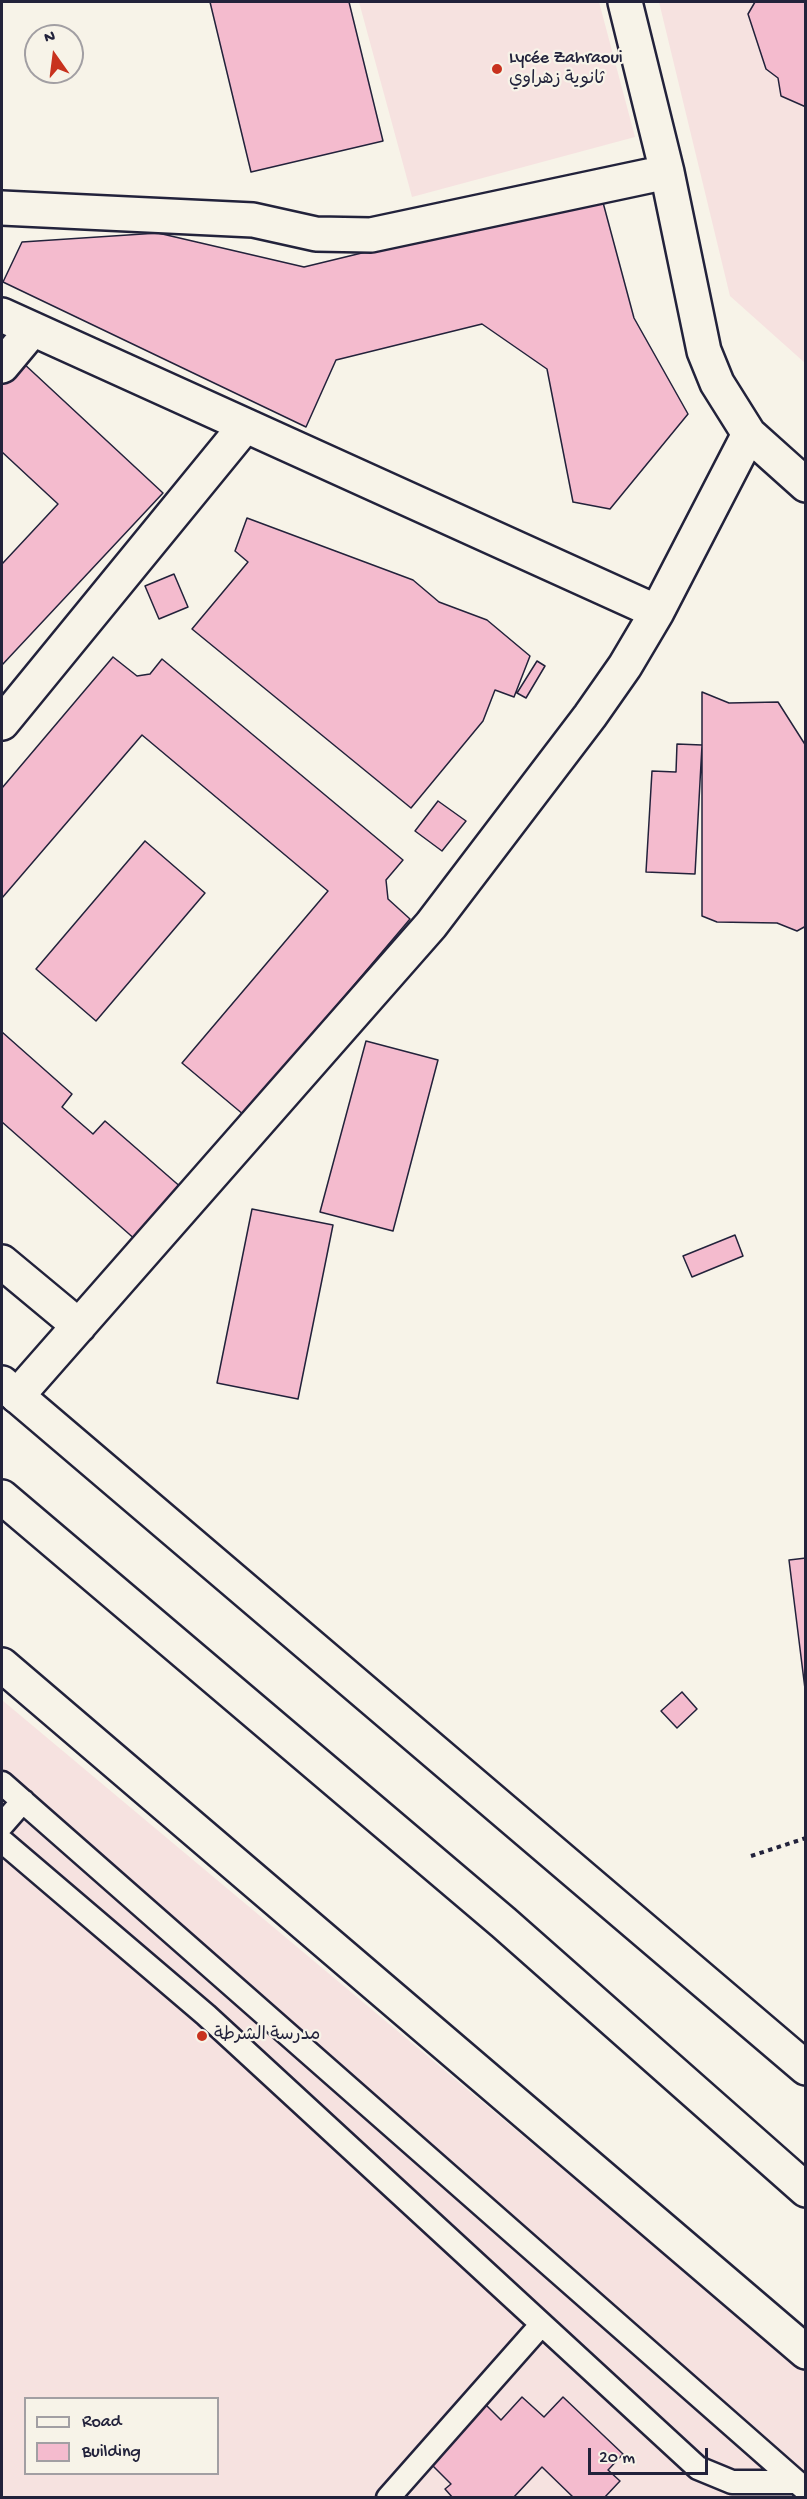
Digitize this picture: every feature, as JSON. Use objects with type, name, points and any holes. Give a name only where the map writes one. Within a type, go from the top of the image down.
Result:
[{"type":"main road","points":[[625,2],[667,172],[704,351],[717,383],[749,434],[806,485]]},
{"type":"main road","points":[[2,208],[253,220],[316,234],[371,235],[667,172]]},
{"type":"main road","points":[[2,315],[657,612]]},
{"type":"main road","points":[[2,366],[32,330]]},
{"type":"main road","points":[[2,723],[245,426]]},
{"type":"main road","points":[[749,434],[657,612],[625,666],[590,716],[431,925],[79,1326],[9,1389],[806,2068]]},
{"type":"main road","points":[[2,1262],[79,1326]]},
{"type":"main road","points":[[2,1497],[504,1923],[806,2190]]},
{"type":"main road","points":[[2,1665],[806,2352]]},
{"type":"lane","points":[[2,1782],[801,2486]]},
{"type":"lane","points":[[2,1825],[23,1801]]},
{"type":"lane","points":[[2,1841],[206,2015],[698,2468],[732,2482],[801,2486]]},
{"type":"lane","points":[[388,2498],[541,2325]]},
{"type":"path","points":[[751,1856],[806,1838]]},
{"type":"shaded area","name":"Lycée Zahraoui ثانوية زهراوي","points":[[359,2],[599,2],[635,137],[412,197]]},
{"type":"shaded area","points":[[659,2],[805,2],[805,363],[730,296]]},
{"type":"shaded area","name":"مدرسة الشرطة","points":[[2,1700],[805,2372],[805,2497],[2,2497]]},
{"type":"building","points":[[210,2],[349,2],[383,141],[251,172]]},
{"type":"building","points":[[755,2],[806,2],[806,107],[781,96],[778,78],[766,69],[748,14]]},
{"type":"building","points":[[601,195],[634,318],[688,414],[610,509],[573,502],[547,369],[482,324],[336,360],[306,427],[3,282],[22,242],[158,233],[304,267]]},
{"type":"building","points":[[22,362],[163,493],[2,665],[2,564],[58,504],[2,452],[2,384]]},
{"type":"building","points":[[247,518],[413,580],[439,602],[487,620],[530,656],[514,697],[495,690],[483,721],[411,808],[192,629],[248,562],[235,551]]},
{"type":"building","points":[[174,574],[188,607],[159,619],[145,586]]},
{"type":"building","points":[[113,657],[137,676],[150,674],[162,659],[403,860],[386,880],[388,899],[410,919],[244,1115],[182,1063],[328,891],[142,735],[2,898],[2,788]]},
{"type":"building","points":[[537,661],[545,666],[526,698],[517,693]]},
{"type":"building","points":[[702,692],[729,703],[778,702],[806,746],[806,926],[797,931],[777,923],[717,922],[702,916]]},
{"type":"building","points":[[677,744],[702,745],[695,874],[646,872],[652,771],[676,772]]},
{"type":"building","points":[[438,801],[466,821],[442,851],[415,831]]},
{"type":"building","points":[[145,841],[205,893],[96,1021],[36,969]]},
{"type":"building","points":[[2,1032],[72,1094],[62,1107],[93,1134],[105,1121],[183,1189],[137,1241],[2,1122]]},
{"type":"building","points":[[366,1041],[438,1060],[393,1231],[320,1212]]},
{"type":"building","points":[[252,1209],[333,1225],[298,1399],[217,1383]]},
{"type":"building","points":[[735,1235],[743,1256],[692,1277],[683,1256]]},
{"type":"building","points":[[806,1558],[806,1697],[789,1560]]},
{"type":"building","points":[[682,1692],[697,1709],[677,1728],[661,1711]]},
{"type":"building","points":[[522,2397],[544,2417],[563,2397],[623,2454],[608,2470],[620,2481],[604,2498],[574,2498],[542,2467],[513,2498],[453,2498],[445,2489],[451,2484],[428,2461],[484,2403],[501,2420]]},
{"type":"place","name":"Lycée Zahraoui ثانوية زهراوي","points":[[497,69]]},
{"type":"place","name":"مدرسة الشرطة","points":[[202,2036]]}]
